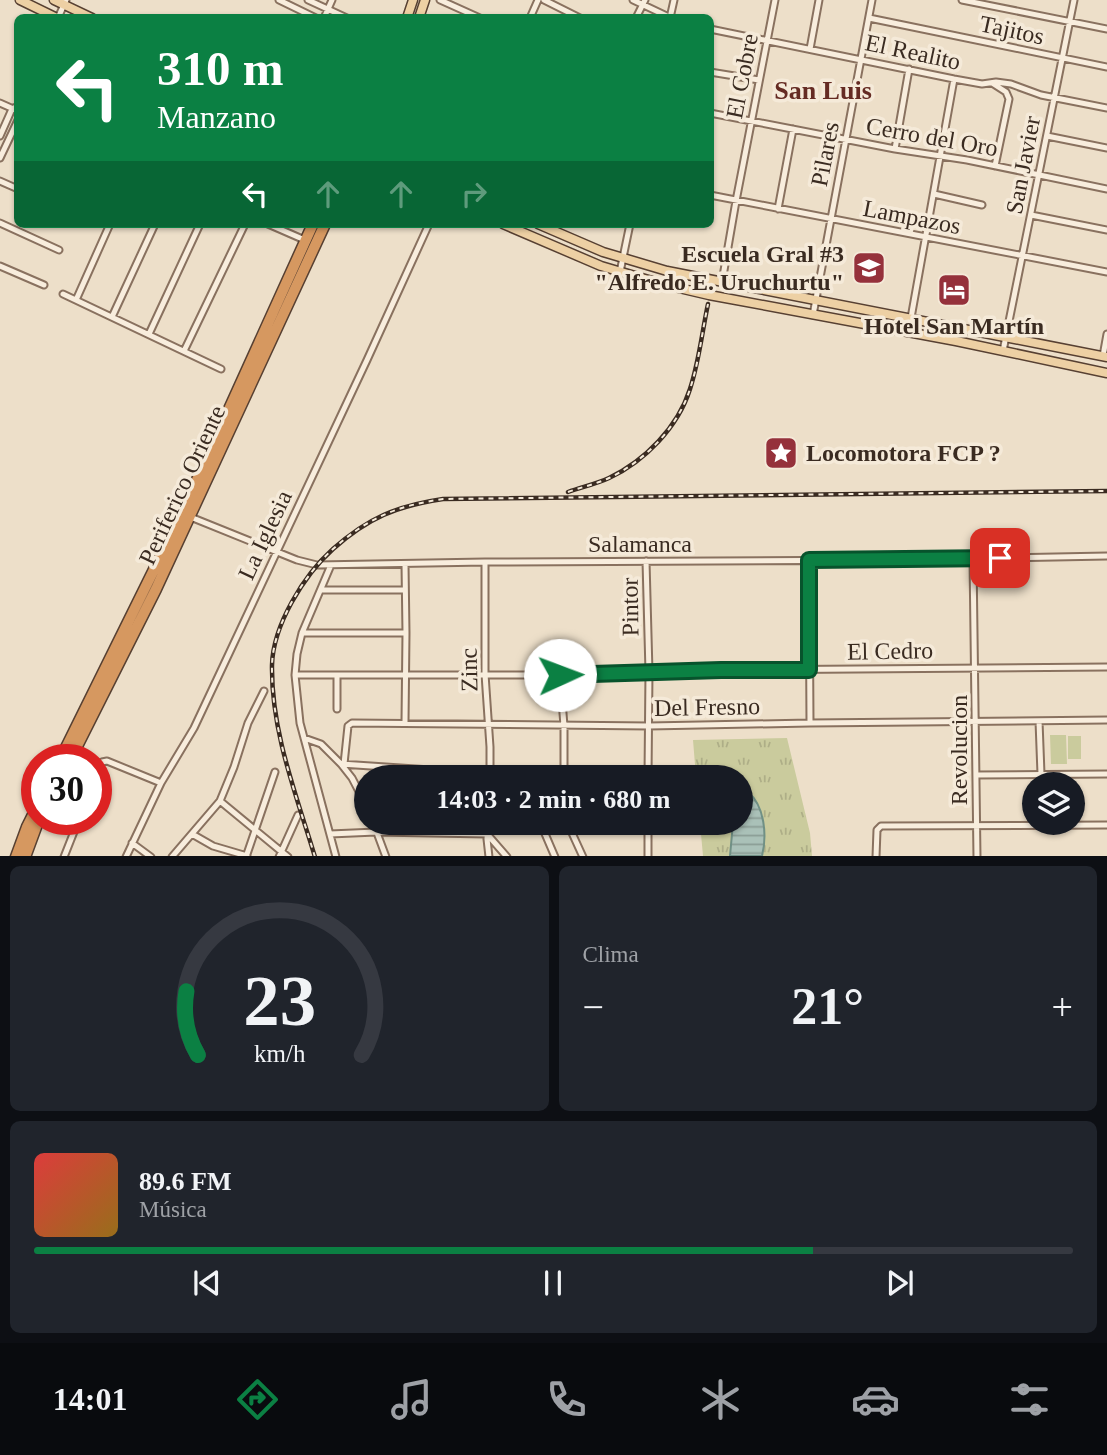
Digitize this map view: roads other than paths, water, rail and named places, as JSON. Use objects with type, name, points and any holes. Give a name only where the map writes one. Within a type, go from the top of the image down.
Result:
[{"type":"highway","name":"Periferico Oriente","points":[[310,243],[312,228]]},
{"type":"highway","name":"Periferico Oriente","points":[[78,744],[156,589],[186,515],[310,243],[322,228]]},
{"type":"highway","name":"Periferico Oriente","points":[[68,744],[186,515]]},
{"type":"highway","points":[[16,856],[24,835]]},
{"type":"highway","points":[[25,856],[33,835]]},
{"type":"main road","points":[[20,0],[50,14]]},
{"type":"main road","points":[[54,0],[65,2],[85,14]]},
{"type":"main road","points":[[512,228],[620,272],[709,295],[1107,373]]},
{"type":"main road","points":[[548,228],[573,240],[656,268],[1105,357]]},
{"type":"street","points":[[279,0],[308,14]]},
{"type":"street","points":[[309,0],[339,14]]},
{"type":"street","points":[[326,14],[332,0]]},
{"type":"street","points":[[440,0],[471,14]]},
{"type":"street","points":[[541,0],[571,14]]},
{"type":"street","points":[[633,0],[643,2],[665,14]]},
{"type":"street","name":"El Cobre","points":[[722,282],[774,0]]},
{"type":"street","points":[[810,49],[819,0]]},
{"type":"street","name":"Pilares","points":[[813,314],[872,0]]},
{"type":"street","points":[[962,0],[1107,29]]},
{"type":"street","name":"San Javier","points":[[1003,351],[1074,0]]},
{"type":"street","name":"Tajitos","points":[[869,18],[1107,67]]},
{"type":"street","name":"El Realito","points":[[714,30],[954,79],[982,84],[1011,84],[1032,93],[1107,108]]},
{"type":"street","points":[[895,149],[909,69]]},
{"type":"street","points":[[714,73],[759,80]]},
{"type":"street","points":[[911,318],[954,79]]},
{"type":"street","points":[[992,83],[1006,92],[1009,99],[995,166]]},
{"type":"street","points":[[0,136],[14,112]]},
{"type":"street","name":"Cerro del Oro","points":[[714,114],[1107,189]]},
{"type":"street","points":[[0,157],[14,128]]},
{"type":"street","points":[[778,209],[793,129]]},
{"type":"street","points":[[1047,136],[1107,148]]},
{"type":"street","points":[[934,194],[982,205]]},
{"type":"street","name":"Lampazos","points":[[714,196],[1107,272]]},
{"type":"street","points":[[1031,215],[1107,230]]},
{"type":"street","points":[[0,223],[59,250]]},
{"type":"street","points":[[76,300],[108,228]]},
{"type":"street","points":[[112,317],[153,228]]},
{"type":"street","points":[[149,334],[198,228]]},
{"type":"street","points":[[184,351],[243,228]]},
{"type":"street","points":[[277,228],[310,243]]},
{"type":"street","name":"La Iglesia","points":[[125,856],[161,783],[194,728],[427,228]]},
{"type":"street","points":[[620,272],[629,228]]},
{"type":"street","points":[[0,266],[44,285]]},
{"type":"street","points":[[63,294],[220,369]]},
{"type":"street","points":[[1105,357],[1107,334]]},
{"type":"street","name":"Salamanca","points":[[186,515],[276,552],[317,565],[1107,556]]},
{"type":"street","name":"Revolucion","points":[[973,559],[977,856]]},
{"type":"street","points":[[809,560],[810,723]]},
{"type":"street","name":"Pintor","points":[[646,561],[648,765]]},
{"type":"street","name":"Zinc","points":[[485,562],[485,674],[490,765]]},
{"type":"street","points":[[405,564],[405,722]]},
{"type":"street","points":[[331,565],[302,633],[295,675],[299,718],[336,856]]},
{"type":"street","points":[[321,590],[405,590]]},
{"type":"street","points":[[302,633],[406,633]]},
{"type":"street","name":"El Cedro","points":[[295,675],[560,675],[1107,667]]},
{"type":"street","points":[[337,675],[337,709]]},
{"type":"street","points":[[560,675],[564,765]]},
{"type":"street","points":[[172,856],[220,800],[248,723],[264,691]]},
{"type":"street","name":"Del Fresno","points":[[343,764],[349,724],[405,722],[649,726],[1107,720]]},
{"type":"street","points":[[1039,722],[1041,772]]},
{"type":"street","points":[[304,738],[321,744],[343,764],[354,781]]},
{"type":"street","points":[[112,763],[161,783]]},
{"type":"street","points":[[343,764],[355,765]]},
{"type":"street","points":[[192,834],[213,846],[247,856],[275,772]]},
{"type":"street","points":[[976,775],[1022,774]]},
{"type":"street","points":[[1085,774],[1107,774]]},
{"type":"street","points":[[220,800],[256,829],[280,854],[288,856]]},
{"type":"street","points":[[280,854],[298,815]]},
{"type":"street","points":[[876,856],[877,830],[881,826],[1107,825]]},
{"type":"street","points":[[330,834],[354,833]]},
{"type":"street","points":[[64,856],[73,835]]},
{"type":"street","points":[[377,835],[386,856]]},
{"type":"street","points":[[487,835],[488,856]]},
{"type":"street","points":[[488,835],[507,856]]},
{"type":"street","points":[[546,835],[555,856]]},
{"type":"street","points":[[573,835],[583,856]]},
{"type":"street","points":[[648,835],[648,856]]},
{"type":"street","points":[[132,843],[151,856]]},
{"type":"railway","points":[[568,492],[622,471],[647,452],[669,429],[690,389],[708,304]]},
{"type":"railway","points":[[315,856],[280,738],[273,690],[274,650],[284,618],[311,572],[346,538],[384,515],[411,505],[443,499],[1107,491]]},
{"type":"place","name":"Escuela Gral #3 \"Alfredo E. Uruchurtu\"","points":[[869,268]]},
{"type":"place","name":"Hotel San Martín","points":[[954,290]]},
{"type":"place","name":"Locomotora FCP ?","points":[[781,453]]},
{"type":"district","name":"San Luis","points":[[823,90]]}]
